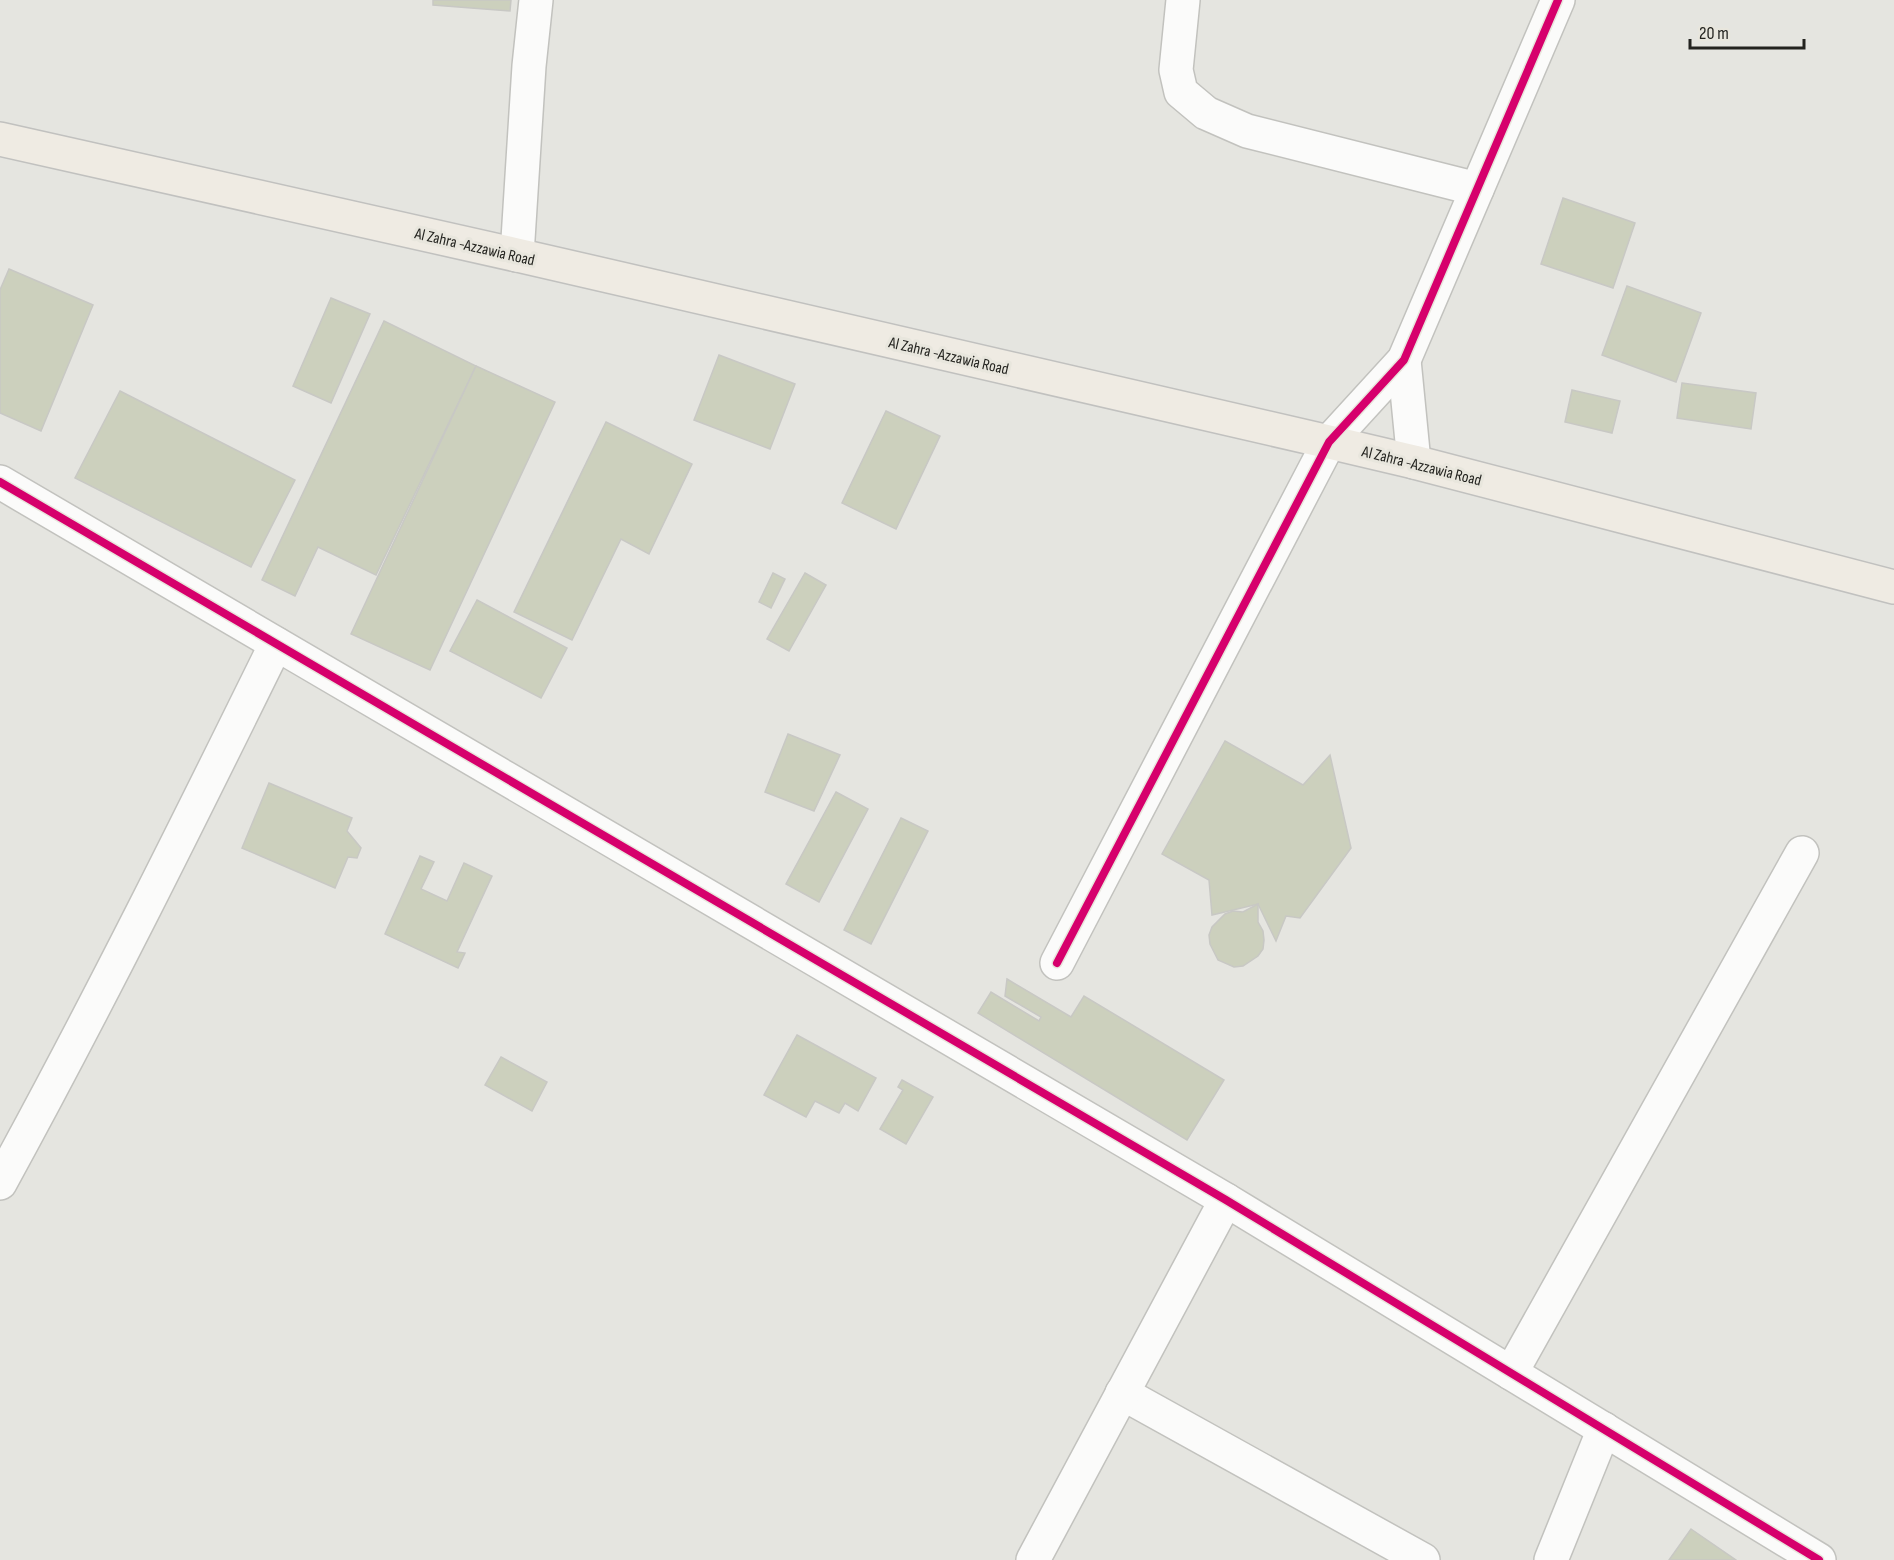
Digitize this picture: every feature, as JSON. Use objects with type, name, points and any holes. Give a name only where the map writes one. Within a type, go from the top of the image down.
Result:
[{"type":"main road","name":"Al Zahra -Azzawia Road","points":[[0,139],[517,255],[1414,462],[1894,587]]},
{"type":"street","points":[[517,255],[529,66],[536,0]]},
{"type":"street","points":[[1183,0],[1176,70],[1181,92],[1206,113],[1247,130],[1477,189]]},
{"type":"street","points":[[1058,963],[1329,442],[1404,360],[1558,0]]},
{"type":"street","points":[[1404,360],[1414,462]]},
{"type":"street","points":[[0,482],[1226,1200],[1819,1560]]},
{"type":"street","points":[[0,1183],[68,1059],[169,862],[276,644]]},
{"type":"street","points":[[1511,1373],[1802,853]]},
{"type":"street","points":[[1033,1560],[1226,1200]]},
{"type":"street","points":[[1122,1393],[1423,1560]]},
{"type":"street","points":[[1551,1560],[1604,1429]]},
{"type":"building","points":[[433,0],[511,0],[510,11],[433,5]]},
{"type":"building","points":[[1563,198],[1635,223],[1613,288],[1541,264]]},
{"type":"building","points":[[9,269],[93,305],[41,431],[0,413],[0,290]]},
{"type":"building","points":[[1627,286],[1701,313],[1676,382],[1602,355]]},
{"type":"building","points":[[331,298],[370,314],[331,403],[293,386]]},
{"type":"building","points":[[384,321],[476,366],[376,575],[318,547],[295,596],[262,580]]},
{"type":"building","points":[[719,355],[795,384],[770,449],[694,420]]},
{"type":"building","points":[[476,366],[555,402],[430,670],[351,634]]},
{"type":"building","points":[[1682,383],[1756,393],[1751,429],[1677,418]]},
{"type":"building","points":[[1572,390],[1620,401],[1612,433],[1565,422]]},
{"type":"building","points":[[120,391],[295,480],[251,567],[75,478]]},
{"type":"building","points":[[886,411],[940,436],[896,529],[842,503]]},
{"type":"building","points":[[606,422],[692,464],[649,554],[621,539],[572,640],[514,612]]},
{"type":"building","points":[[773,573],[785,579],[771,608],[759,602]]},
{"type":"building","points":[[805,573],[826,585],[789,651],[767,639]]},
{"type":"building","points":[[477,600],[567,648],[541,698],[450,651]]},
{"type":"building","points":[[788,734],[840,755],[814,811],[765,792]]},
{"type":"building","points":[[1225,741],[1303,785],[1330,755],[1351,848],[1300,918],[1286,916],[1276,941],[1258,904],[1212,915],[1209,880],[1162,854]]},
{"type":"building","points":[[269,783],[352,818],[347,831],[361,848],[357,858],[348,857],[335,888],[242,848]]},
{"type":"building","points":[[836,792],[868,809],[819,902],[786,884]]},
{"type":"building","points":[[901,818],[928,831],[871,944],[844,930]]},
{"type":"building","points":[[420,856],[434,862],[421,889],[447,901],[464,863],[492,876],[457,952],[465,953],[458,968],[385,934]]},
{"type":"building","points":[[1258,904],[1258,922],[1263,931],[1264,940],[1263,949],[1258,956],[1243,966],[1234,967],[1218,960],[1210,944],[1209,935],[1212,927],[1225,914],[1233,911],[1243,912]]},
{"type":"building","points":[[1007,979],[1071,1017],[1084,996],[1224,1080],[1187,1140],[978,1013],[991,992],[1039,1021],[1041,1017],[1005,996]]},
{"type":"building","points":[[797,1035],[876,1078],[858,1111],[845,1103],[839,1113],[815,1101],[806,1117],[764,1095]]},
{"type":"building","points":[[501,1057],[547,1082],[532,1111],[485,1085]]},
{"type":"building","points":[[902,1080],[933,1097],[906,1144],[880,1129],[903,1090],[898,1087]]},
{"type":"building","points":[[1691,1529],[1736,1560],[1669,1560]]},
{"type":"cycle path","points":[[1057,963],[1329,442],[1404,360],[1558,0]]},
{"type":"cycle path","points":[[0,482],[1226,1200],[1819,1560]]}]
